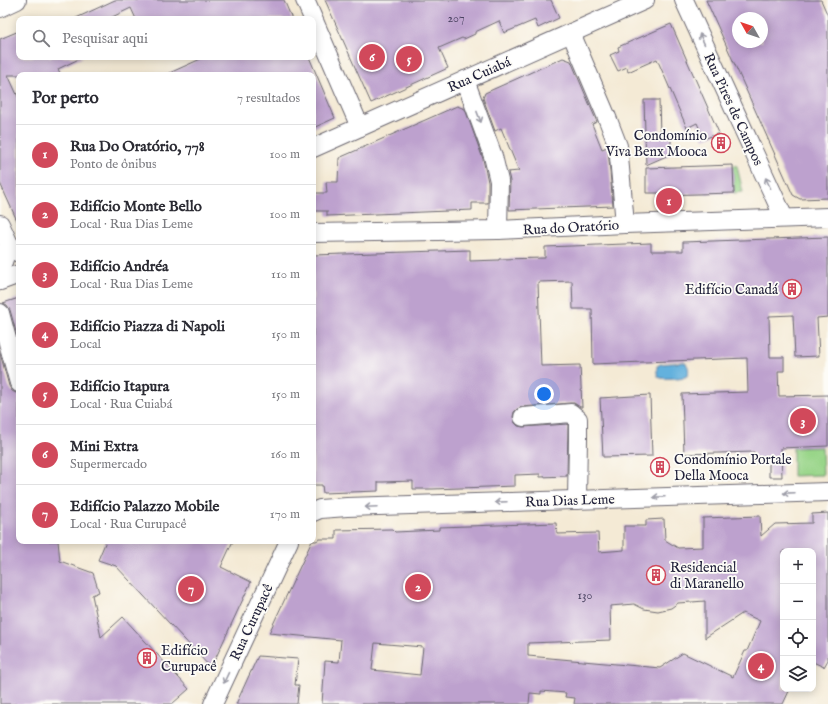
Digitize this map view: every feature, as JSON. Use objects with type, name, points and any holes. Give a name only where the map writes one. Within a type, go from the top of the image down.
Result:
[{"type":"street","points":[[0,8],[17,0]]},
{"type":"street","points":[[305,0],[312,16]]},
{"type":"street","name":"Rua Cuiabá","points":[[316,147],[645,0]]},
{"type":"street","name":"Rua Pires de Campos","points":[[684,0],[784,218]]},
{"type":"street","points":[[316,25],[360,127]]},
{"type":"street","points":[[571,33],[618,146],[625,224]]},
{"type":"street","points":[[465,80],[493,156],[499,181],[498,230]]},
{"type":"street","name":"Rua do Oratório","points":[[316,233],[498,230],[828,217]]},
{"type":"street","points":[[0,224],[14,248],[0,271]]},
{"type":"street","points":[[0,281],[16,275]]},
{"type":"street","points":[[0,313],[16,372]]},
{"type":"street","points":[[523,417],[571,413],[578,419],[577,500]]},
{"type":"street","name":"Rua Dias Leme","points":[[316,511],[320,509],[347,507],[828,492]]},
{"type":"street","name":"Rua Curupacê","points":[[213,704],[288,544]]},
{"type":"green space","points":[[733,165],[737,166],[743,192],[734,193]]},
{"type":"green space","points":[[822,447],[823,475],[793,476],[793,448]]},
{"type":"water","points":[[685,362],[689,370],[688,375],[685,377],[659,377],[657,366],[661,364]]},
{"type":"building","points":[[115,0],[284,0],[291,16],[135,16],[131,8],[114,16],[80,16]]},
{"type":"building","points":[[325,0],[551,0],[559,18],[538,28],[535,20],[504,33],[499,21],[464,39],[462,38],[439,48],[448,68],[371,103]]},
{"type":"building","points":[[706,0],[821,0],[828,16],[828,198],[800,199],[793,195]]},
{"type":"building","points":[[671,24],[719,133],[704,139],[697,123],[687,128],[657,59],[628,72],[627,67],[618,71],[610,55],[619,51],[618,47]]},
{"type":"building","points":[[16,32],[16,60],[77,60],[58,69],[60,72],[16,72],[16,75],[8,75],[16,92],[16,218],[0,183],[0,39]]},
{"type":"building","points":[[563,58],[571,61],[597,122],[592,124],[602,149],[608,148],[613,206],[509,210],[510,181],[508,172],[519,171],[501,128],[495,131],[483,98],[485,93]]},
{"type":"building","points":[[198,60],[310,60],[315,72],[172,72]]},
{"type":"building","points":[[316,73],[335,118],[316,127]]},
{"type":"building","points":[[644,100],[659,100],[660,136],[671,136],[671,154],[646,165]]},
{"type":"building","points":[[457,106],[465,109],[483,159],[488,182],[488,203],[472,203],[472,210],[327,216],[327,211],[316,211],[316,193],[327,193],[326,182],[338,182],[339,158]]},
{"type":"building","points":[[733,165],[734,193],[661,195],[661,193],[646,193],[646,168]]},
{"type":"building","points":[[828,237],[828,317],[817,318],[819,356],[795,357],[793,315],[769,316],[770,357],[784,357],[784,371],[778,371],[779,396],[828,395],[828,446],[781,448],[782,477],[769,477],[769,462],[754,463],[754,452],[684,454],[682,394],[748,392],[747,358],[593,364],[592,309],[573,309],[572,281],[538,282],[541,366],[580,365],[582,407],[574,403],[570,403],[522,407],[514,412],[513,417],[518,426],[523,427],[568,424],[567,476],[540,477],[540,474],[515,475],[515,486],[433,489],[413,489],[413,481],[378,482],[378,491],[323,493],[322,485],[316,485],[316,255],[470,250],[470,261],[499,260],[545,258],[545,247],[651,243],[651,251],[683,251],[683,242]]},
{"type":"building","points":[[16,299],[16,332],[10,310],[7,305],[3,303]]},
{"type":"building","points":[[0,353],[9,386],[12,391],[16,393],[16,544],[58,544],[60,561],[93,573],[99,592],[92,595],[101,637],[123,617],[189,689],[172,704],[0,704]]},
{"type":"building","points":[[650,395],[652,456],[603,457],[600,398]]},
{"type":"building","points":[[828,513],[828,660],[824,667],[816,663],[816,548],[780,548],[780,692],[789,692],[783,704],[574,704],[575,698],[565,697],[566,693],[541,691],[541,694],[530,693],[529,704],[322,704],[325,661],[339,662],[341,640],[269,633],[311,544],[316,544],[316,541],[320,539],[336,539],[336,530],[392,529],[395,532],[439,530],[439,527],[556,523],[557,534],[598,533],[599,552],[624,550],[624,526],[646,526],[646,520],[664,519],[665,540],[678,548],[703,547],[703,518],[760,516],[761,536],[775,524],[812,523],[812,514]],"holes":[[[705,601],[705,638],[743,613],[760,621],[747,651],[745,651],[733,677],[683,653],[660,668],[528,656],[528,643],[611,640],[610,606],[634,604],[644,609],[658,611],[671,608],[678,603]],[[375,643],[423,647],[420,675],[372,670]]]},
{"type":"building","points":[[105,544],[232,544],[221,567],[251,582],[211,668],[116,566],[98,560]]},
{"type":"building","points":[[258,656],[298,659],[295,685],[299,685],[297,704],[236,704]]},
{"type":"place","name":"Mini Extra","points":[[372,57]]},
{"type":"place","name":"Edifício Itapura","points":[[409,59]]},
{"type":"place","name":"Condomínio Viva Benx Mooca","points":[[721,143]]},
{"type":"place","name":"Rua Do Oratório, 778","points":[[669,201]]},
{"type":"place","name":"Edifício Canadá","points":[[792,289]]},
{"type":"place","name":"Edifício Andréa","points":[[803,421]]},
{"type":"place","name":"Condomínio Portale Della Mooca","points":[[660,467]]},
{"type":"place","name":"Residencial di Maranello","points":[[656,575]]},
{"type":"place","name":"Edifício Monte Bello","points":[[418,587]]},
{"type":"place","name":"Edifício Palazzo Mobile","points":[[191,589]]},
{"type":"place","name":"Edifício Curupacê","points":[[147,658]]},
{"type":"place","name":"Edifício Piazza di Napoli","points":[[761,666]]}]
